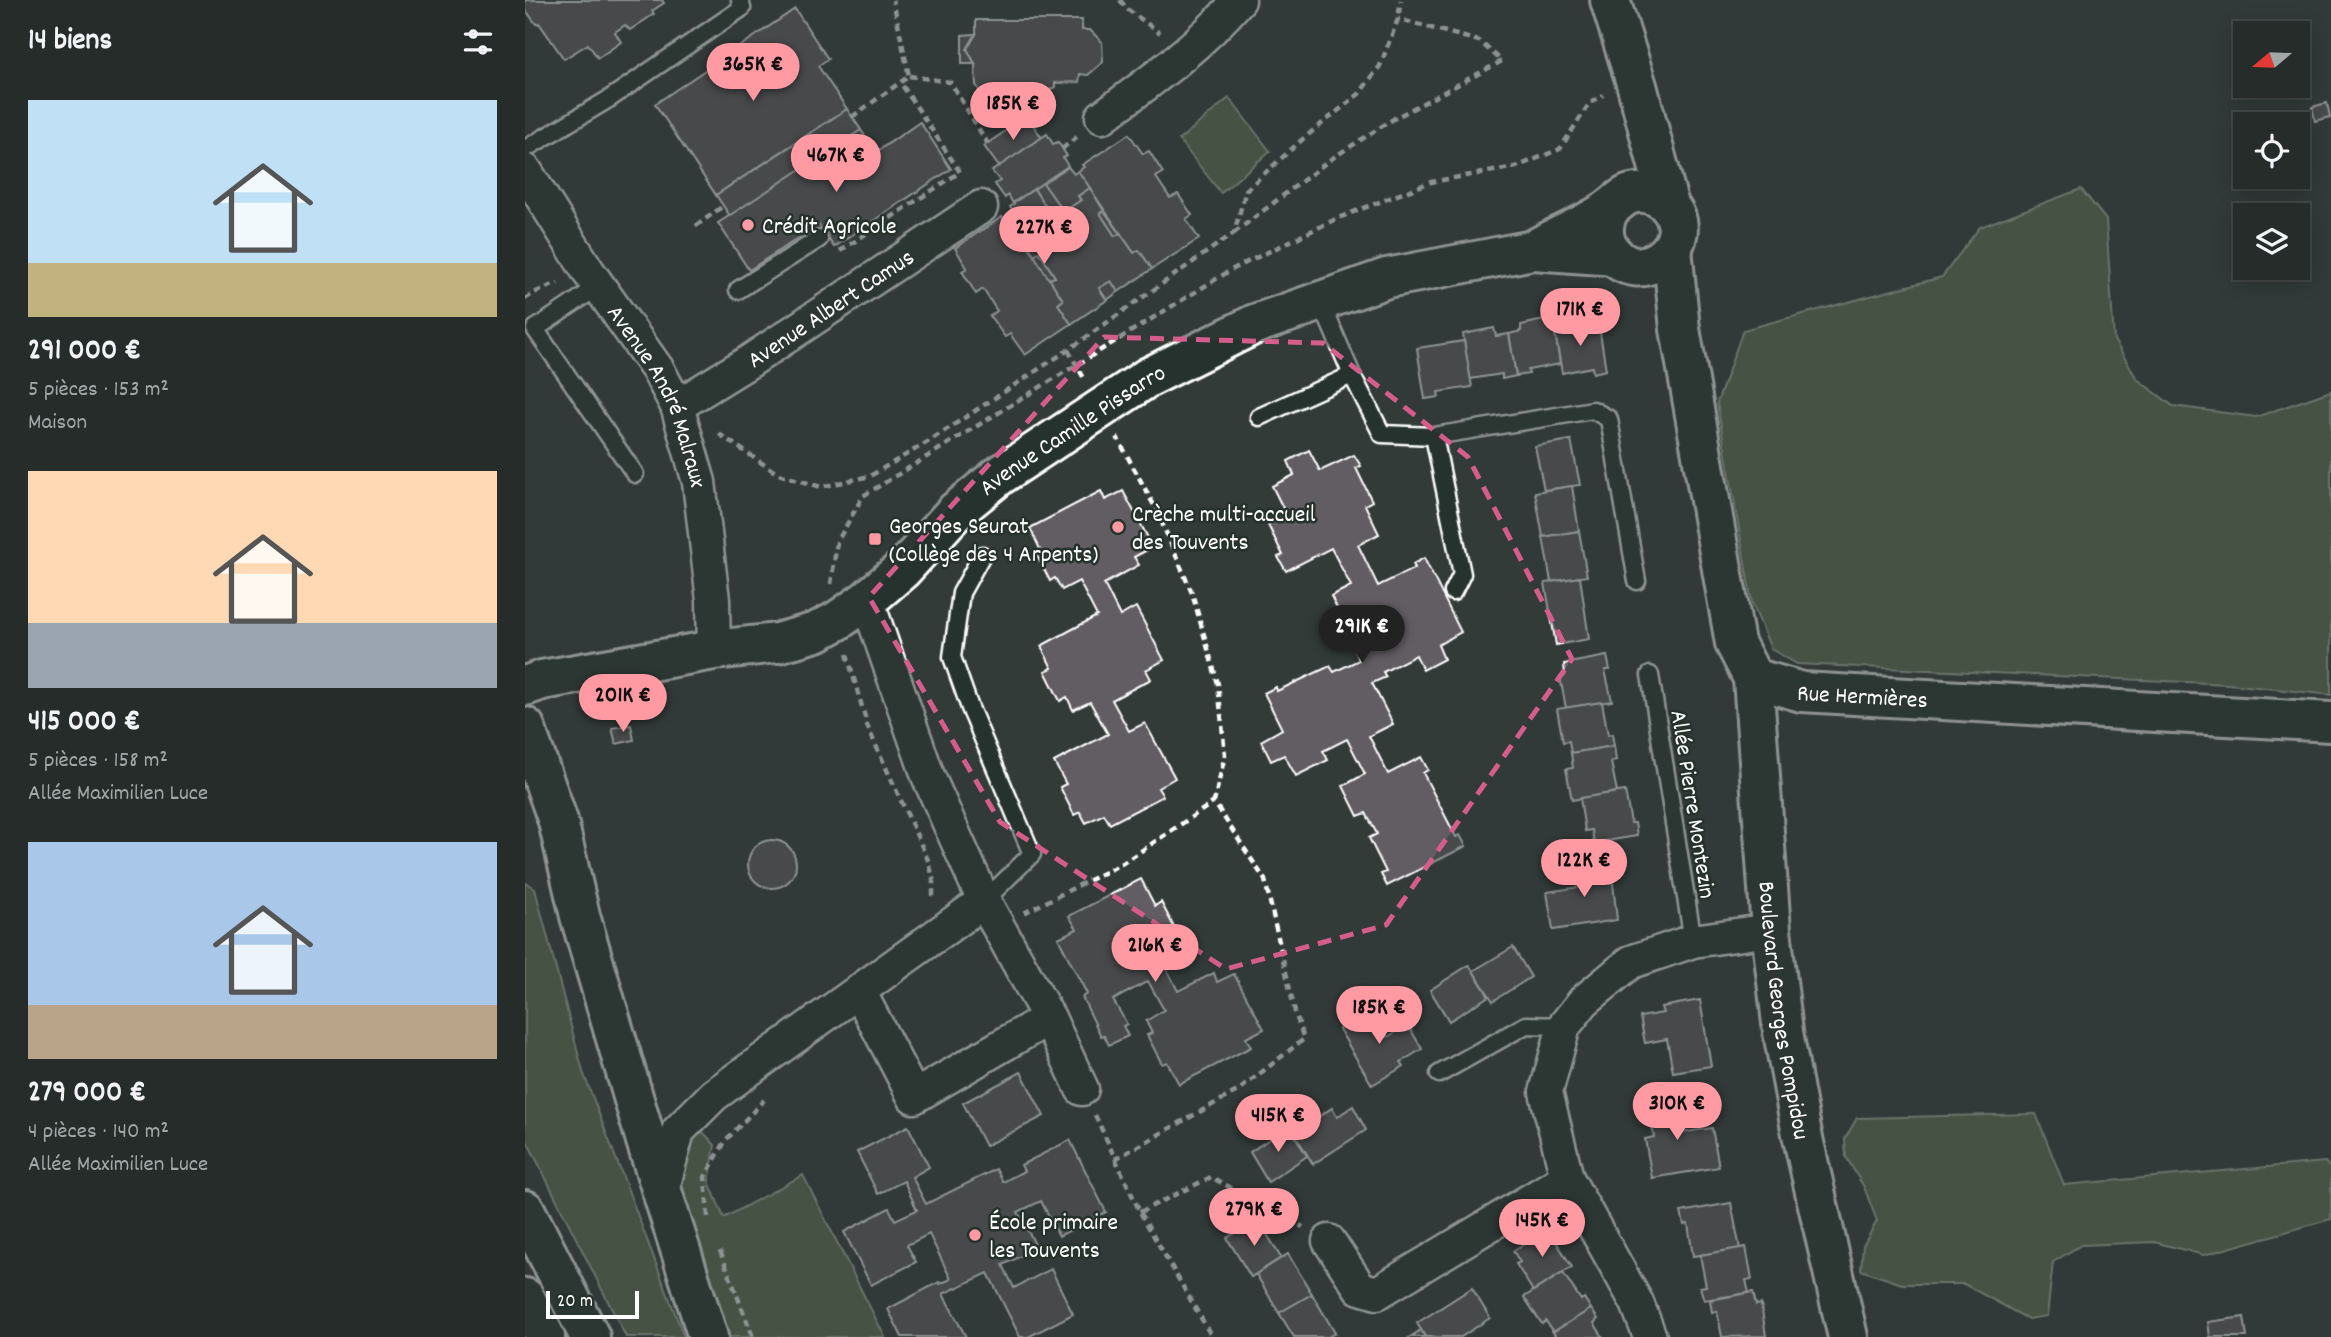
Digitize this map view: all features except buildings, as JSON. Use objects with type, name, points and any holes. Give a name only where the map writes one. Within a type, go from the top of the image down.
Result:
[{"type":"main road","points":[[1610,0],[1637,86],[1669,206]]},
{"type":"main road","points":[[1618,202],[1637,86]]},
{"type":"main road","points":[[1680,329],[1605,238],[1605,217],[1618,202],[1637,192],[1660,198],[1675,215],[1678,226],[1672,248],[1680,329],[1735,643],[1753,677]]},
{"type":"main road","name":"Avenue Camille Pissarro","points":[[1533,250],[1618,202]]},
{"type":"main road","points":[[1624,261],[1645,266],[1665,257],[1672,248]]},
{"type":"main road","name":"Avenue Camille Pissarro","points":[[525,685],[715,650],[776,643],[816,632],[852,610],[903,569],[967,502],[999,475],[1147,378],[1255,324],[1387,278],[1533,250],[1624,261]]},
{"type":"main road","name":"Rue Hermières","points":[[1753,677],[1803,692],[2331,722]]},
{"type":"main road","name":"Boulevard Georges Pompidou","points":[[1753,677],[1771,930],[1783,1032],[1802,1134],[1848,1337]]},
{"type":"main road","points":[[525,727],[558,821],[580,916],[708,1337]]},
{"type":"main road","points":[[525,1210],[590,1337]]},
{"type":"main road","points":[[525,1298],[545,1337]]},
{"type":"street","points":[[1102,117],[1187,52],[1218,25],[1239,0]]},
{"type":"street","name":"Avenue André Malraux","points":[[525,170],[599,286],[658,370],[677,406],[699,482],[713,600],[715,650]]},
{"type":"street","name":"Avenue Albert Camus","points":[[677,406],[981,208]]},
{"type":"street","points":[[852,610],[991,913],[1049,1018],[1082,1089]]},
{"type":"street","points":[[662,1192],[678,1130],[714,1095],[859,991],[991,913]]},
{"type":"street","points":[[1650,1337],[1637,1303],[1567,1178],[1546,1092],[1565,1026],[1584,1001],[1631,962],[1693,941],[1771,930]]},
{"type":"street","points":[[859,991],[914,1097],[1049,1018]]},
{"type":"street","points":[[1329,1241],[1360,1288],[1377,1293],[1567,1178]]},
{"type":"lane","points":[[525,149],[609,99],[742,8],[740,0]]},
{"type":"lane","points":[[739,290],[815,241]]},
{"type":"lane","points":[[599,286],[535,330],[635,474]]},
{"type":"lane","points":[[1320,300],[1352,375],[1382,434],[1434,436],[1593,410],[1609,419],[1637,581]]},
{"type":"lane","points":[[1259,417],[1352,375]]},
{"type":"lane","points":[[1434,436],[1462,574],[1453,592]]},
{"type":"lane","points":[[982,555],[961,593],[952,657],[970,708],[1033,854],[991,913]]},
{"type":"lane","name":"Allée Pierre Montezin","points":[[1650,675],[1693,941]]},
{"type":"lane","points":[[1439,1073],[1526,1025],[1565,1026]]},
{"type":"path","points":[[893,0],[909,76]]},
{"type":"path","points":[[1120,0],[1127,9],[1187,52]]},
{"type":"path","points":[[1234,233],[1246,190],[1359,94],[1380,66],[1398,19],[1401,0]]},
{"type":"path","points":[[677,406],[778,474],[821,487],[870,476],[1069,350],[1234,233],[1331,159],[1395,118],[1502,61],[1479,41],[1398,19]]},
{"type":"path","points":[[852,117],[909,76],[950,82],[988,144]]},
{"type":"path","points":[[815,241],[833,255],[960,172],[900,82]]},
{"type":"path","points":[[927,906],[935,895],[928,860],[868,728],[852,610],[831,589],[837,542],[863,496],[1231,270],[1338,218],[1431,182],[1516,167],[1560,149],[1588,104],[1608,92],[1637,86]]},
{"type":"path","points":[[696,226],[723,206]]},
{"type":"path","points":[[991,913],[1123,863],[1214,802],[1225,755],[1218,684],[1192,593],[1156,509],[1069,350]]},
{"type":"path","points":[[1115,1159],[1239,1090],[1304,1039],[1295,1012],[1265,880],[1214,802]]},
{"type":"path","points":[[1082,1089],[1140,1212],[1212,1337]]},
{"type":"path","points":[[709,1221],[705,1177],[726,1140],[768,1096]]},
{"type":"path","points":[[1140,1212],[1211,1177],[1329,1241]]},
{"type":"path","points":[[719,1247],[753,1337]]},
{"type":"highlighted area","points":[[1104,337],[1323,343],[1468,457],[1572,659],[1386,925],[1226,969],[1000,822],[869,597]]},
{"type":"green space","points":[[1229,98],[1270,151],[1221,193],[1179,140]]},
{"type":"green space","points":[[2081,189],[2106,220],[2114,340],[2137,379],[2173,406],[2256,417],[2331,391],[2331,695],[2229,684],[1797,664],[1771,649],[1752,603],[1717,403],[1743,330],[1942,277],[1980,227]]},
{"type":"green space","points":[[525,882],[535,889],[583,1072],[684,1337],[626,1337],[525,1137]]},
{"type":"green space","points":[[2036,1114],[2064,1185],[2325,1162],[2331,1169],[2331,1219],[2204,1255],[2154,1242],[2081,1245],[2053,1262],[2047,1316],[2028,1319],[1964,1284],[1902,1284],[1861,1270],[1863,1246],[1877,1221],[1864,1187],[1846,1157],[1845,1139],[1857,1118]]},
{"type":"green space","points":[[691,1119],[715,1145],[709,1182],[724,1218],[803,1175],[885,1337],[729,1337],[672,1164]]},
{"type":"place","name":"Crédit Agricole","points":[[748,225]]},
{"type":"place","name":"Crèche multi-accueil des Touvents","points":[[1118,527]]},
{"type":"place","name":"Georges Seurat (Collège des 4 Arpents)","points":[[875,539]]},
{"type":"place","name":"École primaire les Touvents","points":[[975,1235]]}]
